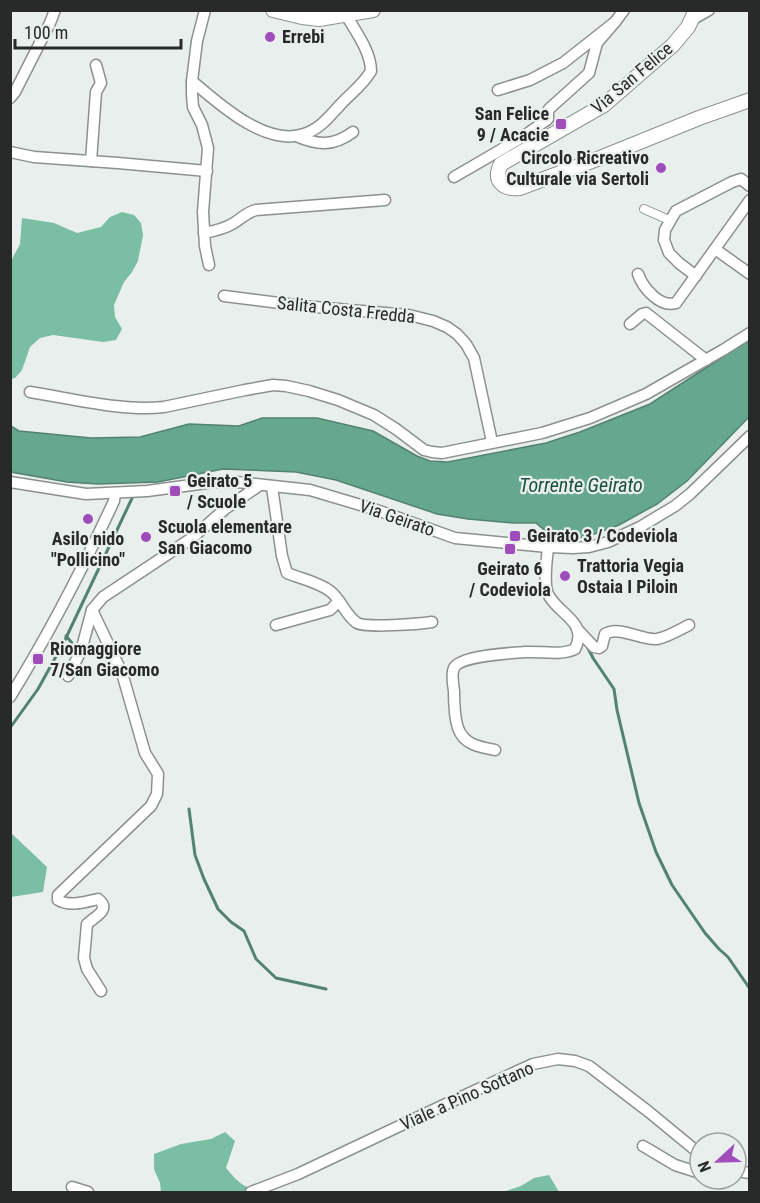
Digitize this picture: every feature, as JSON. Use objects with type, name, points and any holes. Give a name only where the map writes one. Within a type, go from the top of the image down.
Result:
[{"type":"street","points":[[10,98],[28,67],[54,10]]},
{"type":"street","points":[[205,10],[197,41],[192,81],[193,107],[202,125],[208,148],[203,212],[208,265]]},
{"type":"street","points":[[273,10],[312,19],[373,10]]},
{"type":"street","points":[[454,177],[521,138],[548,119],[549,109],[589,73],[597,43],[624,10]]},
{"type":"street","name":"Via San Felice","points":[[709,10],[694,15],[688,27],[673,45],[604,105],[501,164],[497,175],[500,182],[510,188],[520,188],[750,100]]},
{"type":"street","points":[[192,81],[228,110],[257,128],[276,135],[305,134],[323,124],[371,71],[363,45],[346,15]]},
{"type":"street","points":[[498,90],[530,80],[562,63],[615,22]]},
{"type":"street","points":[[91,161],[96,92],[101,83],[96,65]]},
{"type":"street","points":[[295,136],[319,144],[347,137],[353,132]]},
{"type":"street","points":[[10,152],[34,157],[207,171]]},
{"type":"street","points":[[696,276],[669,253],[664,240],[664,230],[669,220],[676,211],[732,182],[741,179],[750,186]]},
{"type":"street","points":[[204,233],[217,231],[234,223],[248,212],[256,210],[385,200]]},
{"type":"street","points":[[638,274],[644,286],[656,297],[665,304],[673,305],[750,200]]},
{"type":"street","points":[[644,208],[669,220]]},
{"type":"street","points":[[715,249],[750,274]]},
{"type":"street","name":"Salita Costa Fredda","points":[[224,296],[303,306],[409,315],[447,327],[466,344],[474,358],[492,442]]},
{"type":"street","points":[[630,324],[646,313],[706,360]]},
{"type":"street","points":[[30,392],[102,404],[152,409],[273,385],[286,386],[339,400],[374,415],[424,450],[442,453],[542,433],[590,418],[646,394],[750,333]]},
{"type":"street","name":"Via Geirato","points":[[10,482],[86,494],[147,491],[214,482],[237,482],[310,490],[374,509],[455,538],[548,547],[590,547],[608,542],[640,527],[675,506],[750,436]]},
{"type":"street","points":[[68,676],[81,651],[92,610],[104,597],[192,538],[225,509],[260,485]]},
{"type":"street","points":[[273,487],[282,556],[287,573],[316,583],[332,592],[350,617],[360,625],[407,625],[432,622]]},
{"type":"street","points":[[10,697],[33,661],[94,546],[118,493]]},
{"type":"street","points":[[548,547],[547,592],[596,648],[602,646],[605,634],[610,632],[659,639],[689,625]]},
{"type":"street","points":[[276,625],[330,610],[339,601]]},
{"type":"street","points":[[92,610],[122,673],[145,753],[158,774],[159,784],[158,794],[152,806],[58,895],[58,900],[64,903],[82,903],[98,898],[102,902],[101,913],[87,924],[84,958],[87,969],[102,991]]},
{"type":"street","points":[[495,750],[473,745],[460,733],[454,704],[453,672],[455,666],[468,659],[498,654],[572,651],[578,641],[577,629]]},
{"type":"street","name":"Viale a Pino Sottano","points":[[251,1192],[298,1174],[533,1064],[558,1059],[589,1066],[688,1144]]},
{"type":"street","points":[[643,1146],[688,1171]]},
{"type":"street","points":[[72,1187],[88,1192]]},
{"type":"shaded area","points":[[122,212],[134,215],[141,223],[143,235],[138,261],[124,282],[114,305],[115,317],[122,329],[116,340],[103,342],[53,335],[40,338],[30,347],[22,370],[11,379],[11,261],[20,244],[22,218],[54,223],[77,233],[101,227],[110,217]]},
{"type":"shaded area","points":[[11,833],[47,867],[43,892],[11,897]]},
{"type":"shaded area","points":[[225,1132],[235,1141],[226,1168],[244,1186],[269,1192],[161,1192],[154,1169],[154,1154],[181,1144],[211,1139]]},
{"type":"shaded area","points":[[549,1175],[559,1192],[503,1192],[521,1186],[534,1178]]},
{"type":"water","name":"Torrente Geirato","points":[[749,340],[749,417],[687,481],[657,504],[619,525],[586,537],[552,540],[536,523],[468,519],[437,514],[336,480],[296,472],[223,469],[158,482],[98,484],[67,482],[11,472],[11,426],[19,431],[91,438],[140,437],[189,424],[239,426],[262,418],[317,418],[373,431],[417,456],[430,461],[448,462],[546,443],[650,404]]},
{"type":"waterway","points":[[10,728],[38,689],[64,642],[134,494]]},
{"type":"waterway","points":[[66,636],[72,643]]},
{"type":"waterway","points":[[587,646],[614,689],[639,803],[656,852],[672,885],[705,933],[728,957],[750,989]]},
{"type":"waterway","points":[[189,809],[195,855],[204,879],[218,909],[244,931],[256,959],[276,978],[326,989]]},
{"type":"place","name":"Errebi","points":[[270,37]]},
{"type":"place","name":"San Felice 9 / Acacie","points":[[561,124]]},
{"type":"place","name":"Circolo Ricreativo Culturale via Sertoli","points":[[661,168]]},
{"type":"place","name":"Geirato 5 / Scuole","points":[[175,491]]},
{"type":"place","name":"Asilo nido \"Pollicino\"","points":[[88,519]]},
{"type":"place","name":"Geirato 3 / Codeviola","points":[[515,536]]},
{"type":"place","name":"Scuola elementare San Giacomo","points":[[146,537]]},
{"type":"place","name":"Geirato 6 / Codeviola","points":[[510,549]]},
{"type":"place","name":"Trattoria Vegia Ostaia I Piloin","points":[[565,576]]},
{"type":"place","name":"Riomaggiore 7/San Giacomo","points":[[38,659]]}]
